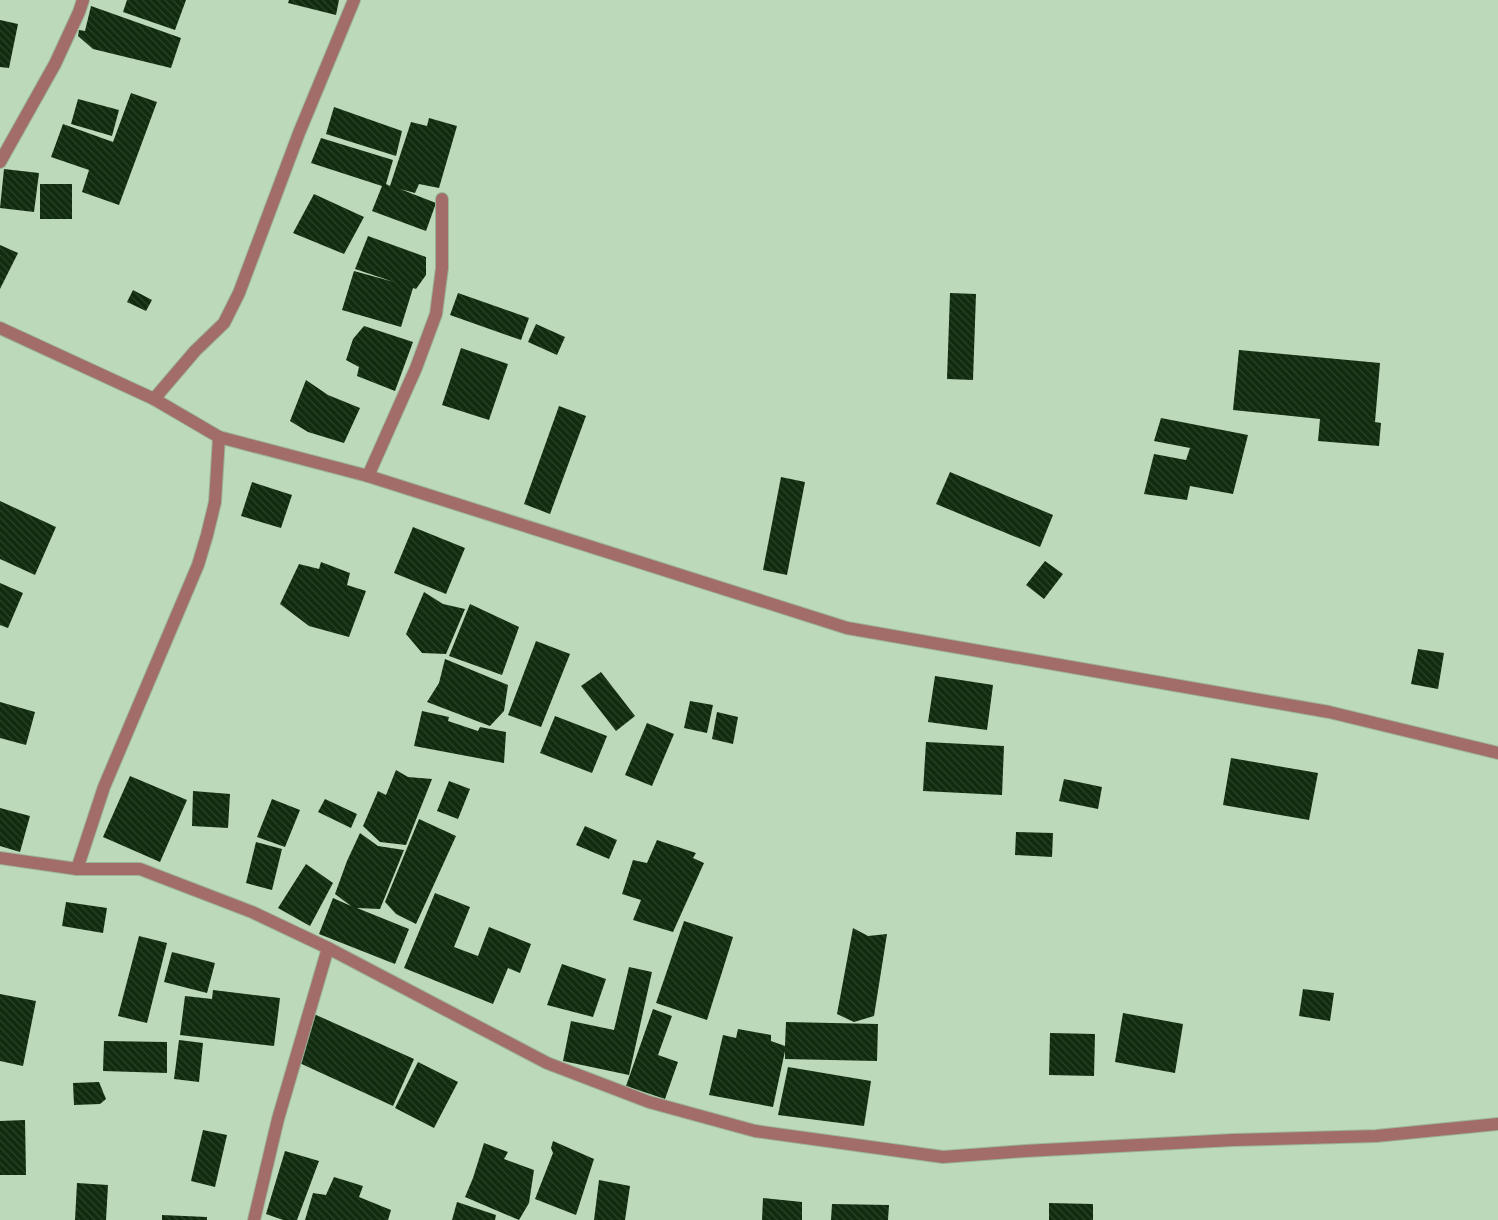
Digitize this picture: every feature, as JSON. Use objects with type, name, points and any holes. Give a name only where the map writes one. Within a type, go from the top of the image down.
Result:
[{"type":"street","points":[[0,162],[55,64],[83,0]]},
{"type":"street","points":[[154,399],[195,351],[224,323],[239,293],[299,133],[354,0]]},
{"type":"street","points":[[368,476],[416,368],[436,314],[442,268],[442,199]]},
{"type":"street","points":[[0,328],[154,399],[219,437],[368,476],[847,628],[1329,712],[1498,753]]},
{"type":"street","points":[[77,869],[104,788],[198,566],[214,502],[219,437]]},
{"type":"street","points":[[0,858],[77,869],[140,869],[252,912],[328,948],[547,1063],[658,1104],[755,1131],[943,1157],[1233,1140],[1376,1136],[1498,1124]]},
{"type":"street","points":[[254,1220],[278,1119],[328,948]]},
{"type":"building","points":[[127,0],[186,0],[175,30],[123,12]]},
{"type":"building","points":[[289,0],[339,0],[336,15],[288,3]]},
{"type":"building","points":[[91,6],[181,38],[171,68],[93,49],[78,36],[79,30],[85,31]]},
{"type":"building","points":[[0,20],[18,24],[9,68],[0,67]]},
{"type":"building","points":[[131,93],[157,102],[119,205],[82,192],[89,170],[51,157],[63,124],[113,142]]},
{"type":"building","points":[[78,99],[119,110],[112,136],[71,124]]},
{"type":"building","points":[[334,107],[402,131],[396,156],[326,134]]},
{"type":"building","points":[[429,118],[457,126],[439,188],[419,184],[415,193],[400,189],[436,203],[426,231],[372,211],[382,186],[311,163],[321,138],[393,160],[386,184],[390,186],[411,122],[427,126]]},
{"type":"building","points":[[4,169],[39,173],[34,212],[0,208]]},
{"type":"building","points":[[40,184],[72,184],[72,219],[40,219]]},
{"type":"building","points":[[314,194],[364,217],[344,254],[293,233]]},
{"type":"building","points":[[368,236],[426,257],[426,275],[416,289],[413,288],[401,327],[342,310],[354,271],[394,282],[355,269]]},
{"type":"building","points":[[0,245],[18,253],[0,289]]},
{"type":"building","points":[[133,290],[152,300],[146,311],[127,302]]},
{"type":"building","points":[[458,293],[529,318],[521,340],[450,315]]},
{"type":"building","points":[[950,293],[976,294],[973,380],[947,379]]},
{"type":"building","points":[[536,324],[565,337],[557,355],[528,342]]},
{"type":"building","points":[[364,326],[413,342],[395,391],[357,376],[359,367],[346,360],[353,339]]},
{"type":"building","points":[[461,348],[508,364],[489,420],[442,405]]},
{"type":"building","points":[[1239,350],[1380,363],[1375,422],[1381,423],[1379,446],[1318,441],[1320,419],[1233,410]]},
{"type":"building","points":[[306,380],[328,395],[360,408],[344,443],[308,432],[290,421]]},
{"type":"building","points":[[559,406],[586,416],[550,514],[524,504]]},
{"type":"building","points":[[1161,418],[1248,435],[1233,494],[1190,486],[1187,500],[1144,494],[1154,454],[1186,460],[1190,448],[1154,441]]},
{"type":"building","points":[[950,472],[1053,515],[1040,547],[936,504]]},
{"type":"building","points":[[781,477],[805,482],[787,575],[763,570]]},
{"type":"building","points":[[252,482],[292,495],[281,528],[241,516]]},
{"type":"building","points":[[0,501],[56,527],[35,575],[0,559]]},
{"type":"building","points":[[413,527],[465,548],[446,594],[394,573]]},
{"type":"building","points":[[1045,561],[1063,574],[1044,599],[1026,585]]},
{"type":"building","points":[[321,562],[350,573],[347,585],[366,591],[349,637],[309,626],[280,604],[299,564],[319,569]]},
{"type":"building","points":[[0,583],[23,593],[8,628],[0,625]]},
{"type":"building","points":[[424,592],[443,604],[465,609],[446,654],[422,653],[406,634]]},
{"type":"building","points":[[470,604],[519,627],[502,675],[449,656]]},
{"type":"building","points":[[536,641],[570,654],[541,727],[508,715]]},
{"type":"building","points":[[1418,649],[1444,653],[1438,689],[1411,684]]},
{"type":"building","points":[[445,659],[508,685],[504,711],[490,726],[427,702],[439,683]]},
{"type":"building","points":[[601,672],[635,716],[616,731],[581,686]]},
{"type":"building","points":[[935,676],[993,685],[987,730],[928,722]]},
{"type":"building","points":[[690,701],[713,705],[707,733],[684,728]]},
{"type":"building","points":[[0,702],[35,712],[26,745],[0,738]]},
{"type":"building","points":[[422,711],[449,717],[448,721],[478,731],[480,727],[506,732],[504,763],[414,746]]},
{"type":"building","points":[[717,712],[738,717],[733,744],[712,739]]},
{"type":"building","points":[[555,716],[607,736],[592,773],[540,753]]},
{"type":"building","points":[[647,723],[674,734],[652,786],[625,775]]},
{"type":"building","points":[[926,742],[1004,746],[1002,795],[923,791]]},
{"type":"building","points":[[1231,758],[1318,773],[1309,820],[1223,805]]},
{"type":"building","points":[[396,770],[408,777],[432,779],[406,845],[380,842],[363,826],[378,791],[386,795]]},
{"type":"building","points":[[130,776],[187,800],[160,862],[103,837]]},
{"type":"building","points":[[1064,779],[1102,787],[1098,809],[1059,801]]},
{"type":"building","points":[[449,781],[470,789],[458,819],[437,811]]},
{"type":"building","points":[[193,791],[230,794],[228,828],[192,826]]},
{"type":"building","points":[[272,799],[300,810],[285,847],[257,837]]},
{"type":"building","points":[[325,799],[357,814],[351,828],[318,812]]},
{"type":"building","points":[[0,808],[30,816],[20,852],[0,846]]},
{"type":"building","points":[[419,819],[456,836],[416,924],[396,914],[385,902]]},
{"type":"building","points":[[585,826],[617,840],[609,859],[576,845]]},
{"type":"building","points":[[1016,832],[1053,833],[1052,857],[1015,855]]},
{"type":"building","points":[[360,833],[378,846],[404,850],[380,909],[357,908],[409,929],[395,964],[319,934],[333,898],[351,906],[335,894]]},
{"type":"building","points":[[657,840],[696,853],[693,858],[704,863],[673,932],[633,920],[641,900],[622,894],[633,860],[647,863]]},
{"type":"building","points":[[256,842],[282,849],[272,890],[246,883]]},
{"type":"building","points":[[306,864],[333,883],[310,926],[278,908]]},
{"type":"building","points":[[435,893],[470,907],[454,947],[478,956],[489,927],[531,944],[520,973],[508,968],[493,1004],[404,968]]},
{"type":"building","points":[[66,902],[107,908],[103,933],[62,926]]},
{"type":"building","points":[[684,921],[733,937],[707,1020],[656,1003]]},
{"type":"building","points":[[853,928],[868,936],[887,934],[874,1016],[854,1022],[837,1014]]},
{"type":"building","points":[[139,936],[167,943],[147,1023],[118,1016]]},
{"type":"building","points":[[172,952],[215,963],[207,993],[164,982]]},
{"type":"building","points":[[562,964],[606,979],[593,1017],[547,1005]]},
{"type":"building","points":[[629,967],[652,972],[629,1075],[563,1061],[571,1021],[614,1030]]},
{"type":"building","points":[[1303,989],[1334,993],[1330,1021],[1299,1016]]},
{"type":"building","points":[[213,990],[280,998],[274,1046],[180,1035],[185,996],[212,999]]},
{"type":"building","points":[[0,994],[36,1001],[23,1066],[0,1061]]},
{"type":"building","points":[[653,1009],[672,1016],[658,1055],[678,1062],[665,1099],[626,1086]]},
{"type":"building","points":[[1123,1013],[1183,1024],[1175,1073],[1115,1062]]},
{"type":"building","points":[[314,1014],[414,1059],[393,1106],[293,1060]]},
{"type":"building","points":[[786,1022],[878,1024],[877,1061],[785,1059],[785,1051],[773,1107],[709,1095],[723,1035],[736,1038],[738,1029],[771,1035],[771,1041],[785,1046]]},
{"type":"building","points":[[1050,1033],[1095,1034],[1094,1076],[1049,1075]]},
{"type":"building","points":[[179,1040],[203,1043],[199,1082],[174,1079]]},
{"type":"building","points":[[104,1041],[167,1042],[167,1073],[103,1071]]},
{"type":"building","points":[[418,1062],[458,1082],[434,1128],[395,1108]]},
{"type":"building","points":[[788,1067],[871,1081],[864,1126],[778,1115]]},
{"type":"building","points":[[99,1082],[106,1099],[100,1104],[74,1105],[73,1083]]},
{"type":"building","points":[[25,1120],[26,1175],[0,1175],[0,1121]]},
{"type":"building","points":[[203,1130],[227,1135],[215,1187],[191,1181]]},
{"type":"building","points":[[553,1141],[594,1159],[576,1215],[535,1199],[553,1153],[551,1148]]},
{"type":"building","points":[[484,1143],[508,1152],[504,1159],[534,1170],[529,1203],[519,1220],[465,1197]]},
{"type":"building","points":[[285,1151],[319,1161],[297,1220],[283,1220],[266,1214]]},
{"type":"building","points":[[334,1177],[363,1186],[359,1197],[391,1210],[388,1220],[305,1220],[313,1193],[326,1195]]},
{"type":"building","points":[[599,1180],[630,1186],[625,1220],[594,1220]]},
{"type":"building","points":[[77,1183],[108,1185],[106,1220],[75,1220]]},
{"type":"building","points":[[763,1198],[802,1202],[802,1220],[762,1220]]},
{"type":"building","points":[[457,1202],[496,1215],[495,1220],[452,1220]]},
{"type":"building","points":[[1049,1203],[1093,1204],[1093,1220],[1049,1220]]},
{"type":"building","points":[[832,1204],[889,1205],[888,1220],[831,1220]]},
{"type":"building","points":[[162,1215],[207,1217],[207,1220],[162,1220]]}]
